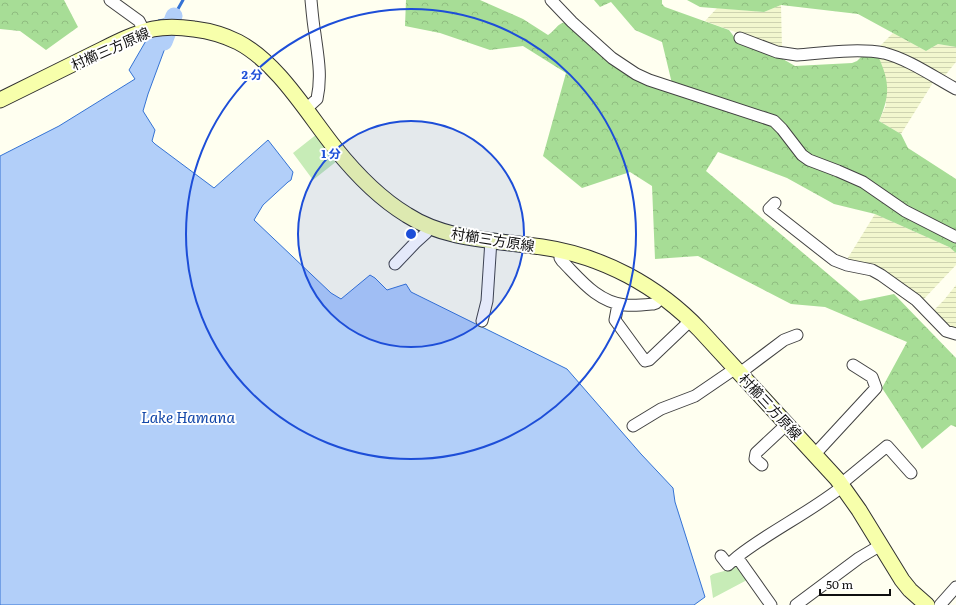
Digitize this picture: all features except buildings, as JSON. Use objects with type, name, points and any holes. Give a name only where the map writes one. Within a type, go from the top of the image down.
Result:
[{"type":"main road","name":"村櫛三方原線","points":[[0,100],[118,42],[144,31],[170,27],[195,29],[216,33],[248,48],[277,75],[306,109],[343,157],[373,189],[407,216],[430,227],[459,236],[561,250],[592,259],[636,279],[662,296],[691,320],[842,485],[902,580],[910,590],[927,605]]},
{"type":"street","points":[[110,0],[139,21],[144,31]]},
{"type":"street","points":[[306,109],[317,99],[320,73],[311,0]]},
{"type":"street","points":[[550,0],[612,58],[630,71],[649,80],[774,121],[802,155],[808,160],[838,170],[863,182],[905,211],[956,237]]},
{"type":"street","points":[[740,38],[777,52],[787,54],[797,55],[860,51],[884,53],[908,62],[956,89]]},
{"type":"street","points":[[774,203],[769,210],[828,256],[840,263],[877,272],[916,300],[946,331],[956,334]]},
{"type":"street","points":[[395,264],[426,233],[430,227]]},
{"type":"street","points":[[482,322],[487,301],[491,240]]},
{"type":"street","points":[[561,250],[560,258],[562,261],[589,288],[602,298],[618,304],[634,306],[656,303],[662,296]]},
{"type":"street","points":[[618,304],[615,320],[645,361],[649,360],[691,320]]},
{"type":"street","points":[[633,426],[661,409],[695,396],[738,371],[784,340],[797,335]]},
{"type":"street","points":[[815,454],[876,388],[872,377],[853,366]]},
{"type":"street","points":[[762,465],[756,459],[756,453],[787,424]]},
{"type":"street","points":[[721,556],[728,565],[758,541],[775,532],[842,485],[887,446],[911,472]]},
{"type":"street","points":[[796,605],[859,558],[881,545]]},
{"type":"street","points":[[737,557],[771,605]]},
{"type":"street","points":[[940,605],[956,587]]},
{"type":"green space","points":[[0,0],[64,0],[78,27],[46,50],[20,31],[0,29]]},
{"type":"green space","points":[[406,0],[480,0],[523,19],[548,35],[558,25],[566,22],[576,31],[674,92],[662,42],[635,30],[611,2],[600,7],[594,0],[662,0],[662,4],[665,7],[729,30],[735,38],[776,55],[795,66],[852,63],[857,61],[862,56],[878,56],[885,73],[887,88],[887,96],[879,121],[901,134],[908,148],[956,179],[956,253],[949,247],[875,214],[834,204],[787,178],[718,152],[706,171],[860,301],[894,294],[956,358],[956,427],[951,425],[922,449],[882,388],[907,342],[825,307],[791,304],[698,256],[655,259],[652,186],[630,172],[582,188],[543,156],[566,73],[523,46],[490,50],[440,33],[405,26]]},
{"type":"green space","points":[[687,0],[956,0],[956,47],[938,44],[926,51],[858,14],[781,5],[764,12],[700,7]]},
{"type":"green space","points":[[781,5],[782,49],[705,21],[717,8],[764,12]]},
{"type":"green space","points":[[893,33],[926,51],[938,44],[956,47],[956,62],[943,78],[877,49]]},
{"type":"green space","points":[[878,56],[895,60],[934,81],[901,134],[879,121],[886,105]]},
{"type":"green space","points":[[317,134],[337,161],[313,180],[293,153]]},
{"type":"green space","points":[[875,214],[949,247],[956,253],[956,265],[922,301],[846,261]]},
{"type":"green space","points":[[956,285],[956,331],[932,312]]},
{"type":"green space","points":[[735,564],[747,580],[713,598],[710,576],[728,570]]},
{"type":"water","name":"Lake Hamana","points":[[164,19],[175,21],[143,111],[155,130],[152,141],[214,188],[268,140],[293,172],[291,180],[263,205],[254,220],[331,293],[341,299],[370,275],[387,290],[406,284],[411,292],[567,369],[641,454],[673,488],[675,502],[705,597],[694,605],[0,605],[0,156],[59,126],[135,79],[129,70],[158,20]]},
{"type":"waterway","points":[[174,16],[183,0]]},
{"type":"waterway","points":[[164,42],[174,16]]}]
